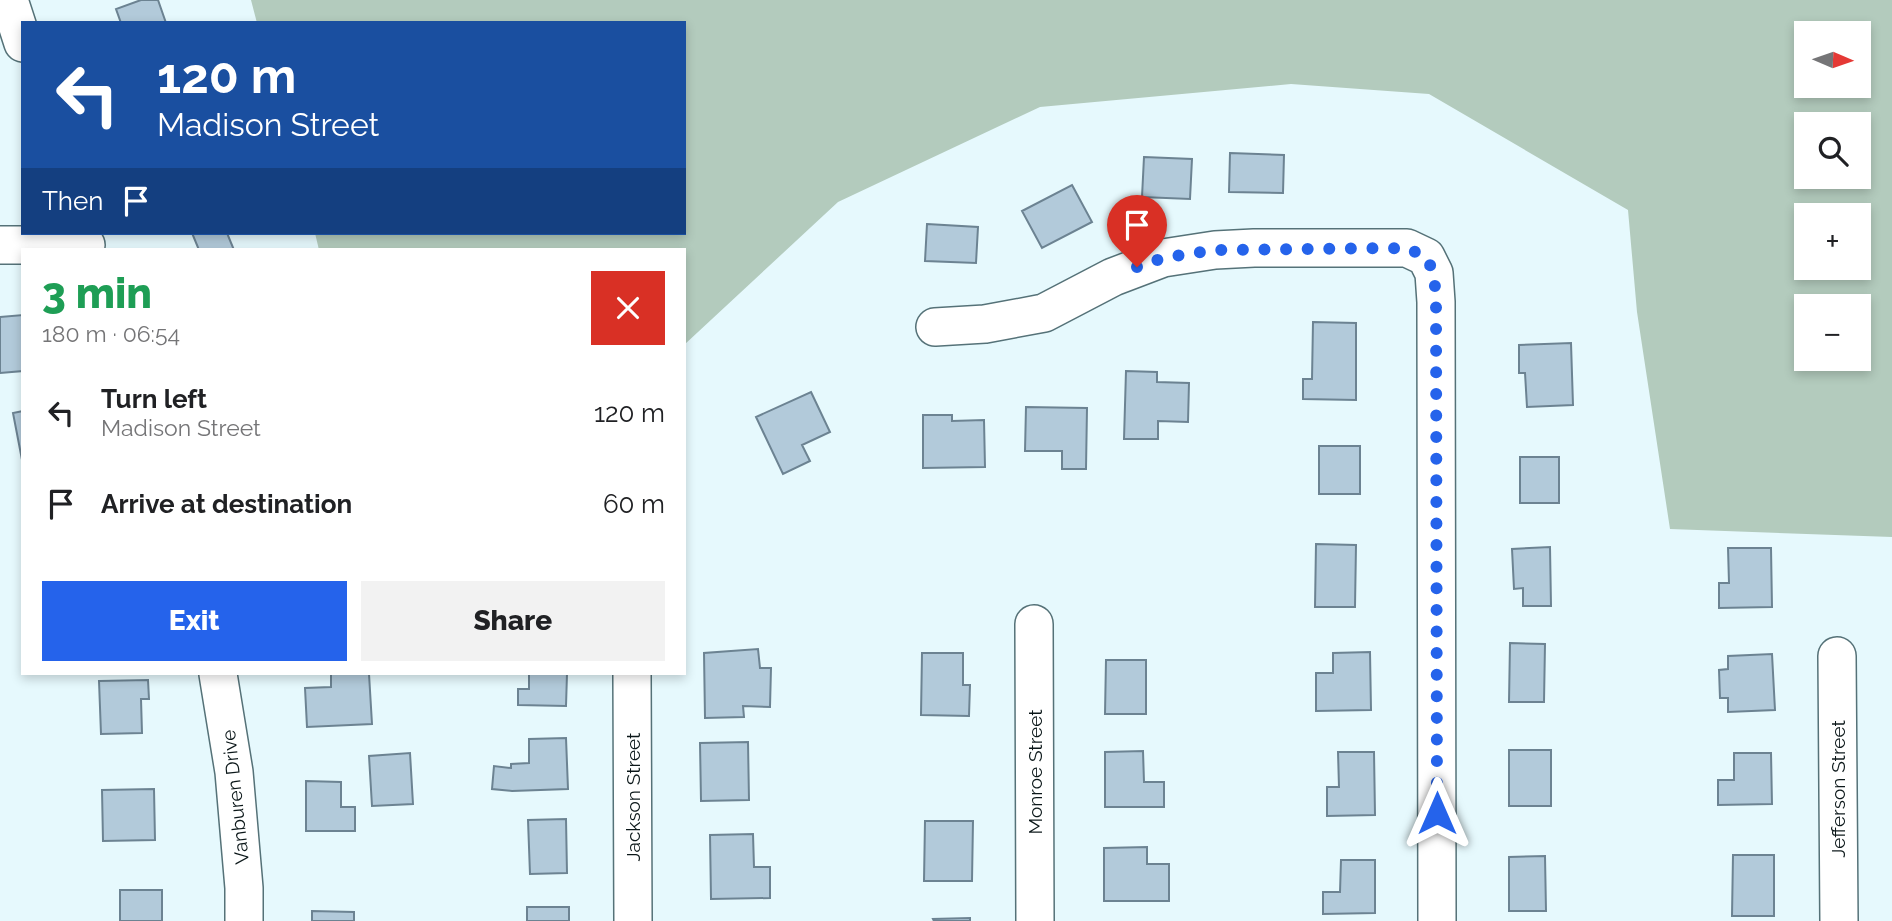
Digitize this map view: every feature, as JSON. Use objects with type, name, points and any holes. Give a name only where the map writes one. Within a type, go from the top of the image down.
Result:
[{"type":"street","points":[[9,0],[21,37]]},
{"type":"street","points":[[0,245],[86,243]]},
{"type":"street","points":[[935,327],[985,324],[1044,313],[1137,267],[1187,254],[1254,248],[1384,247],[1407,248],[1426,257],[1434,273],[1436,302],[1437,921]]},
{"type":"street","name":"Monroe Street","points":[[1034,624],[1035,921]]},
{"type":"street","name":"Jefferson Street","points":[[1837,656],[1839,921]]},
{"type":"street","name":"Vanburen Drive","points":[[218,675],[234,772],[244,888],[244,921]]},
{"type":"street","name":"Jackson Street","points":[[632,675],[634,921]]},
{"type":"green space","points":[[251,0],[1892,0],[1892,537],[1670,529],[1637,312],[1628,210],[1429,94],[1291,84],[1040,107],[838,202],[686,343],[686,248],[319,248],[315,235],[686,235],[686,21],[256,21]]},
{"type":"building","points":[[141,0],[158,0],[165,21],[120,21],[116,9]]},
{"type":"building","points":[[1230,153],[1284,155],[1283,193],[1229,192]]},
{"type":"building","points":[[1144,157],[1192,159],[1190,199],[1142,197]]},
{"type":"building","points":[[1072,185],[1092,222],[1042,248],[1022,211]]},
{"type":"building","points":[[927,224],[978,227],[976,263],[925,261]]},
{"type":"building","points":[[193,235],[228,235],[233,248],[198,248]]},
{"type":"building","points":[[21,315],[21,371],[0,373],[0,317]]},
{"type":"building","points":[[1313,322],[1356,323],[1356,400],[1303,399],[1303,379],[1312,379]]},
{"type":"building","points":[[1571,343],[1573,405],[1527,407],[1525,373],[1519,373],[1519,345]]},
{"type":"building","points":[[1126,371],[1157,372],[1157,382],[1189,383],[1188,422],[1158,421],[1158,439],[1124,439]]},
{"type":"building","points":[[811,392],[830,432],[802,445],[810,461],[783,474],[756,417]]},
{"type":"building","points":[[1026,407],[1087,408],[1086,469],[1062,469],[1062,451],[1025,451]]},
{"type":"building","points":[[21,411],[21,455],[13,413]]},
{"type":"building","points":[[923,415],[952,415],[952,421],[984,420],[985,467],[923,468]]},
{"type":"building","points":[[1319,446],[1360,446],[1360,494],[1319,494]]},
{"type":"building","points":[[1520,457],[1559,457],[1559,503],[1520,503]]},
{"type":"building","points":[[1316,544],[1356,545],[1355,607],[1315,607]]},
{"type":"building","points":[[1550,547],[1551,606],[1523,606],[1523,588],[1514,589],[1512,549]]},
{"type":"building","points":[[1728,548],[1771,548],[1772,607],[1719,608],[1719,583],[1729,583]]},
{"type":"building","points":[[1510,643],[1545,644],[1544,702],[1509,702]]},
{"type":"building","points":[[758,649],[760,668],[771,668],[770,707],[743,706],[744,717],[705,718],[704,653]]},
{"type":"building","points":[[1370,652],[1371,710],[1316,711],[1316,673],[1333,673],[1333,653]]},
{"type":"building","points":[[922,653],[963,653],[963,685],[970,685],[969,716],[921,715]]},
{"type":"building","points":[[1772,654],[1775,710],[1728,712],[1728,698],[1720,698],[1719,670],[1728,669],[1728,656]]},
{"type":"building","points":[[1106,660],[1146,660],[1146,714],[1105,714]]},
{"type":"building","points":[[331,675],[369,675],[372,724],[307,727],[305,688],[331,687]]},
{"type":"building","points":[[529,675],[567,675],[566,706],[518,705],[518,689],[529,689]]},
{"type":"building","points":[[148,680],[149,699],[141,699],[142,733],[101,734],[99,681]]},
{"type":"building","points":[[566,738],[568,789],[492,789],[494,766],[511,768],[511,764],[529,763],[529,739]]},
{"type":"building","points":[[748,742],[749,800],[701,801],[700,743]]},
{"type":"building","points":[[1509,750],[1551,750],[1551,806],[1509,806]]},
{"type":"building","points":[[1143,751],[1144,782],[1164,782],[1164,807],[1105,807],[1105,752]]},
{"type":"building","points":[[1338,752],[1374,752],[1375,815],[1327,816],[1327,787],[1339,787]]},
{"type":"building","points":[[410,753],[413,804],[372,806],[369,756]]},
{"type":"building","points":[[1734,753],[1771,753],[1772,804],[1718,805],[1718,780],[1734,780]]},
{"type":"building","points":[[306,781],[341,782],[341,807],[355,807],[355,831],[306,831]]},
{"type":"building","points":[[154,789],[155,840],[103,841],[102,790]]},
{"type":"building","points":[[566,819],[567,873],[530,874],[528,820]]},
{"type":"building","points":[[925,821],[973,821],[972,881],[924,881]]},
{"type":"building","points":[[753,834],[754,867],[770,867],[770,898],[711,899],[710,835]]},
{"type":"building","points":[[1147,847],[1147,864],[1169,864],[1169,901],[1104,901],[1104,848]]},
{"type":"building","points":[[1733,855],[1774,855],[1774,916],[1732,916]]},
{"type":"building","points":[[1545,856],[1546,911],[1509,911],[1509,857]]},
{"type":"building","points":[[1341,860],[1375,860],[1375,913],[1323,914],[1323,892],[1340,892]]},
{"type":"building","points":[[120,890],[162,890],[162,921],[120,921]]},
{"type":"building","points":[[527,907],[569,907],[569,921],[527,921]]},
{"type":"building","points":[[312,911],[354,912],[354,921],[312,921]]},
{"type":"building","points":[[970,918],[970,921],[933,919]]},
{"type":"route","points":[[1137,267],[1163,258],[1187,254],[1254,248],[1407,248],[1426,257],[1434,273],[1436,302],[1437,813]]}]
